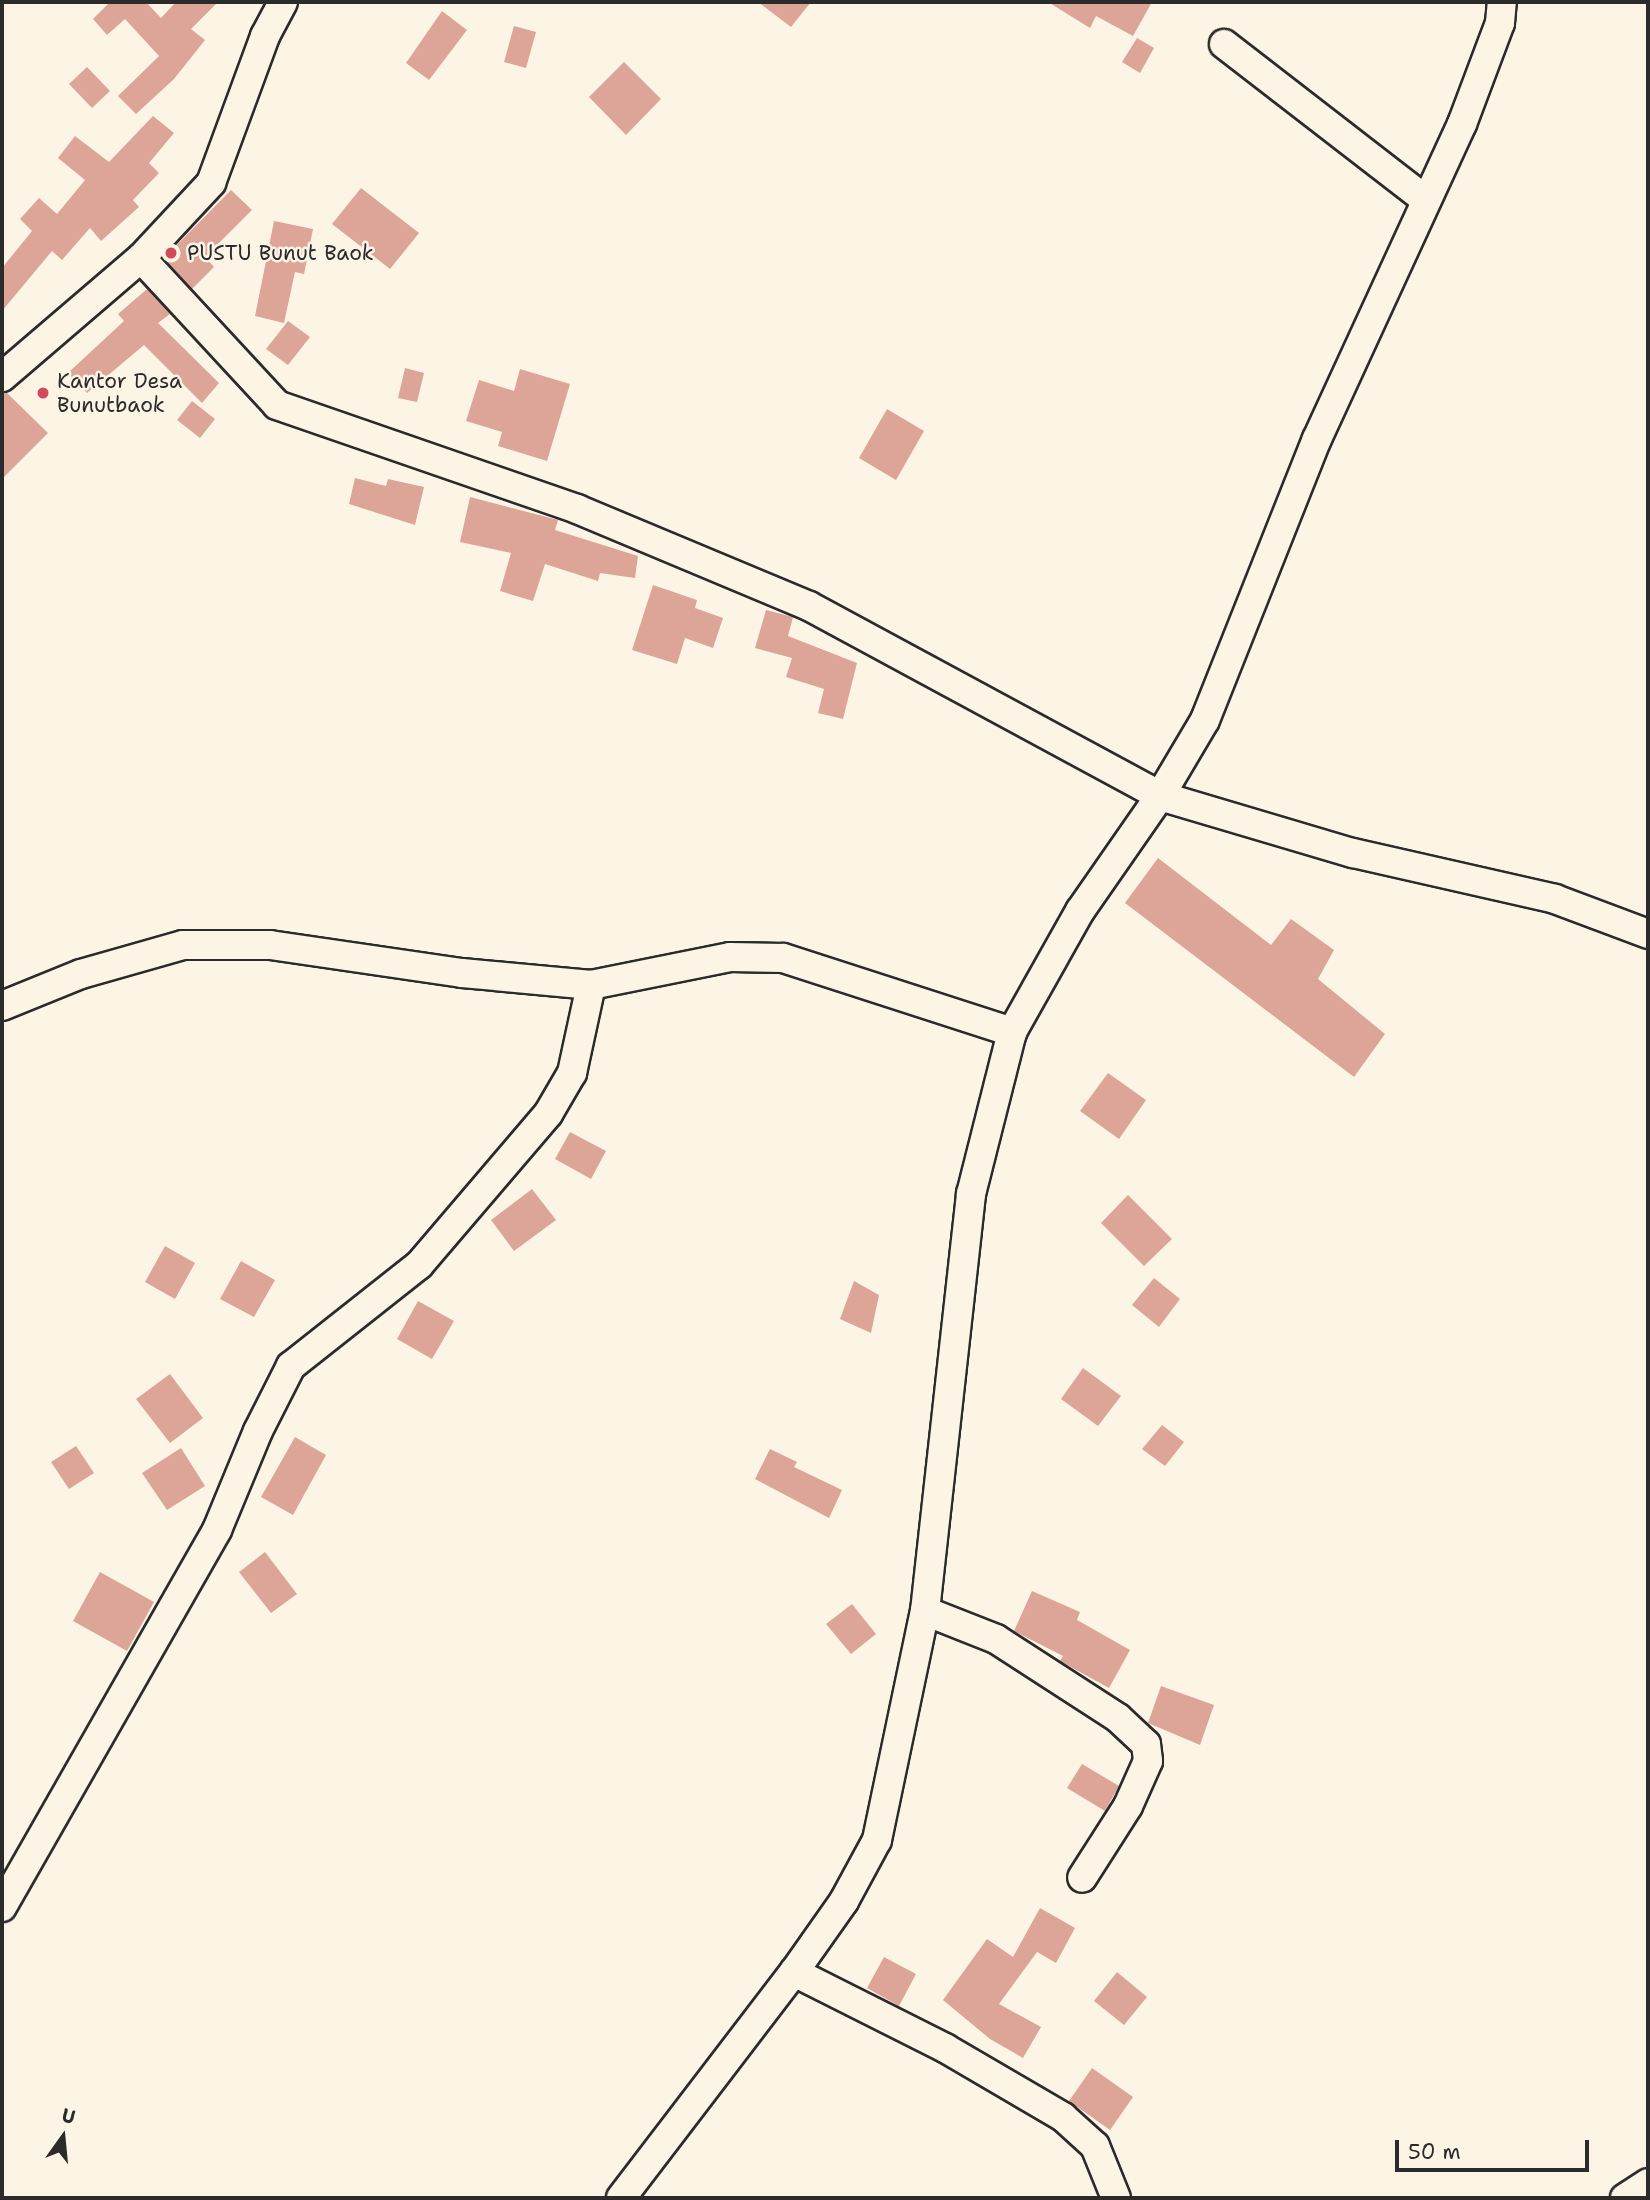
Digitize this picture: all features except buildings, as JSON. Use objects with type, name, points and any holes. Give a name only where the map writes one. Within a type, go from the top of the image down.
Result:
[{"type":"street","points":[[2,377],[141,258],[211,183],[265,36],[283,2]]},
{"type":"street","points":[[621,2198],[794,1972],[844,1901],[877,1840],[925,1611],[971,1194],[1012,1032],[1080,911],[1160,796],[1205,720],[1317,439],[1462,124],[1500,23],[1502,2]]},
{"type":"street","points":[[1224,44],[1426,200]]},
{"type":"street","points":[[141,258],[278,405],[577,509],[809,606],[1160,796],[1353,853],[1555,899],[1648,934]]},
{"type":"street","points":[[2,1006],[81,974],[195,945],[270,945],[462,973],[591,985],[730,957],[783,958],[1012,1032]]},
{"type":"street","points":[[2,982],[38,992]]},
{"type":"street","points":[[2,1907],[217,1530],[258,1431],[292,1366],[419,1265],[548,1114],[572,1073],[591,985]]},
{"type":"street","points":[[925,1611],[996,1639],[1118,1718],[1146,1744],[1148,1760],[1128,1806],[1082,1878]]},
{"type":"street","points":[[794,1972],[945,2048],[1063,2117],[1095,2146],[1116,2198]]},
{"type":"street","points":[[1625,2198],[1648,2183]]},
{"type":"place","name":"PUSTU Bunut Baok","points":[[171,253]]},
{"type":"place","name":"Kantor Desa Bunutbaok","points":[[43,393]]}]
